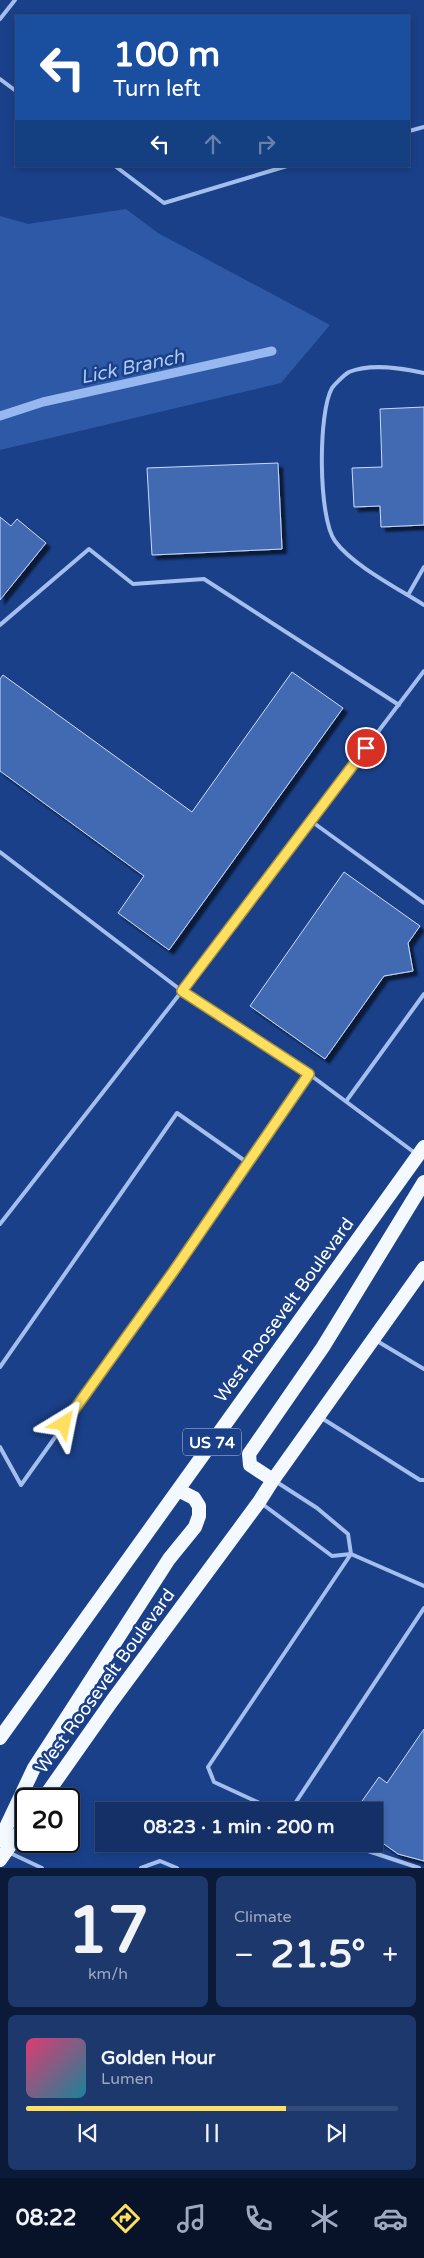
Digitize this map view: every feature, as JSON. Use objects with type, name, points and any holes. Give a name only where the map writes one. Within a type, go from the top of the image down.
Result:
[{"type":"highway","name":"West Roosevelt Boulevard","points":[[1,1735],[421,1151]]},
{"type":"highway","points":[[273,1480],[250,1465],[249,1454],[323,1347],[424,1182]]},
{"type":"highway","name":"West Roosevelt Boulevard","points":[[51,1788],[112,1700],[259,1502],[424,1268]]},
{"type":"highway","points":[[2,1850],[34,1768],[169,1560],[195,1527],[199,1516],[199,1506],[194,1498],[178,1490]]},
{"type":"highway","points":[[2,1850],[15,1835]]},
{"type":"lane","points":[[0,20],[15,0]]},
{"type":"lane","points":[[0,79],[15,90]]},
{"type":"lane","points":[[410,131],[424,127]]},
{"type":"lane","points":[[116,167],[164,203],[284,167]]},
{"type":"lane","points":[[424,373],[402,368],[372,368],[348,373],[332,389],[324,421],[321,482],[325,517],[334,540],[349,556],[424,606]]},
{"type":"lane","points":[[0,625],[89,549],[134,584],[204,579],[399,705]]},
{"type":"lane","points":[[408,595],[424,567]]},
{"type":"lane","points":[[0,1224],[182,991],[424,671]]},
{"type":"lane","points":[[311,821],[424,903]]},
{"type":"lane","points":[[0,852],[182,991],[309,1074],[421,1151]]},
{"type":"lane","points":[[347,1100],[424,994]]},
{"type":"lane","points":[[0,1447],[21,1485],[173,1272],[309,1074]]},
{"type":"lane","points":[[0,1367],[177,1113],[248,1163]]},
{"type":"lane","points":[[374,1339],[424,1369]]},
{"type":"lane","points":[[318,1416],[422,1480],[424,1486]]},
{"type":"lane","points":[[257,1802],[214,1782],[208,1767],[351,1554],[348,1534],[317,1508],[273,1480]]},
{"type":"lane","points":[[259,1502],[332,1556],[351,1554],[424,1586]]},
{"type":"lane","points":[[296,1802],[424,1608]]},
{"type":"lane","points":[[2,1850],[42,1868]]},
{"type":"lane","points":[[371,1852],[419,1868]]},
{"type":"lane","points":[[140,1868],[160,1861],[177,1868]]},
{"type":"shaded area","points":[[126,209],[158,233],[330,325],[281,383],[0,450],[0,216],[28,224]]},
{"type":"building","points":[[424,407],[424,525],[381,527],[380,506],[354,507],[352,468],[382,467],[380,409]]},
{"type":"building","points":[[278,463],[282,549],[152,555],[147,468]]},
{"type":"building","points":[[0,517],[11,526],[17,519],[46,543],[0,600]]},
{"type":"building","points":[[292,672],[343,708],[169,950],[118,913],[144,876],[0,771],[0,679],[3,675],[192,812]]},
{"type":"building","points":[[344,872],[420,926],[408,943],[413,971],[384,976],[325,1059],[250,1006]]},
{"type":"building","points":[[424,1729],[424,1861],[398,1854],[383,1843],[383,1802],[361,1802],[379,1777],[387,1783]]},
{"type":"waterway","name":"Lick Branch","points":[[0,416],[43,402],[272,351]]},
{"type":"route","points":[[64,1424],[173,1272],[309,1074],[182,991],[366,748]]}]
